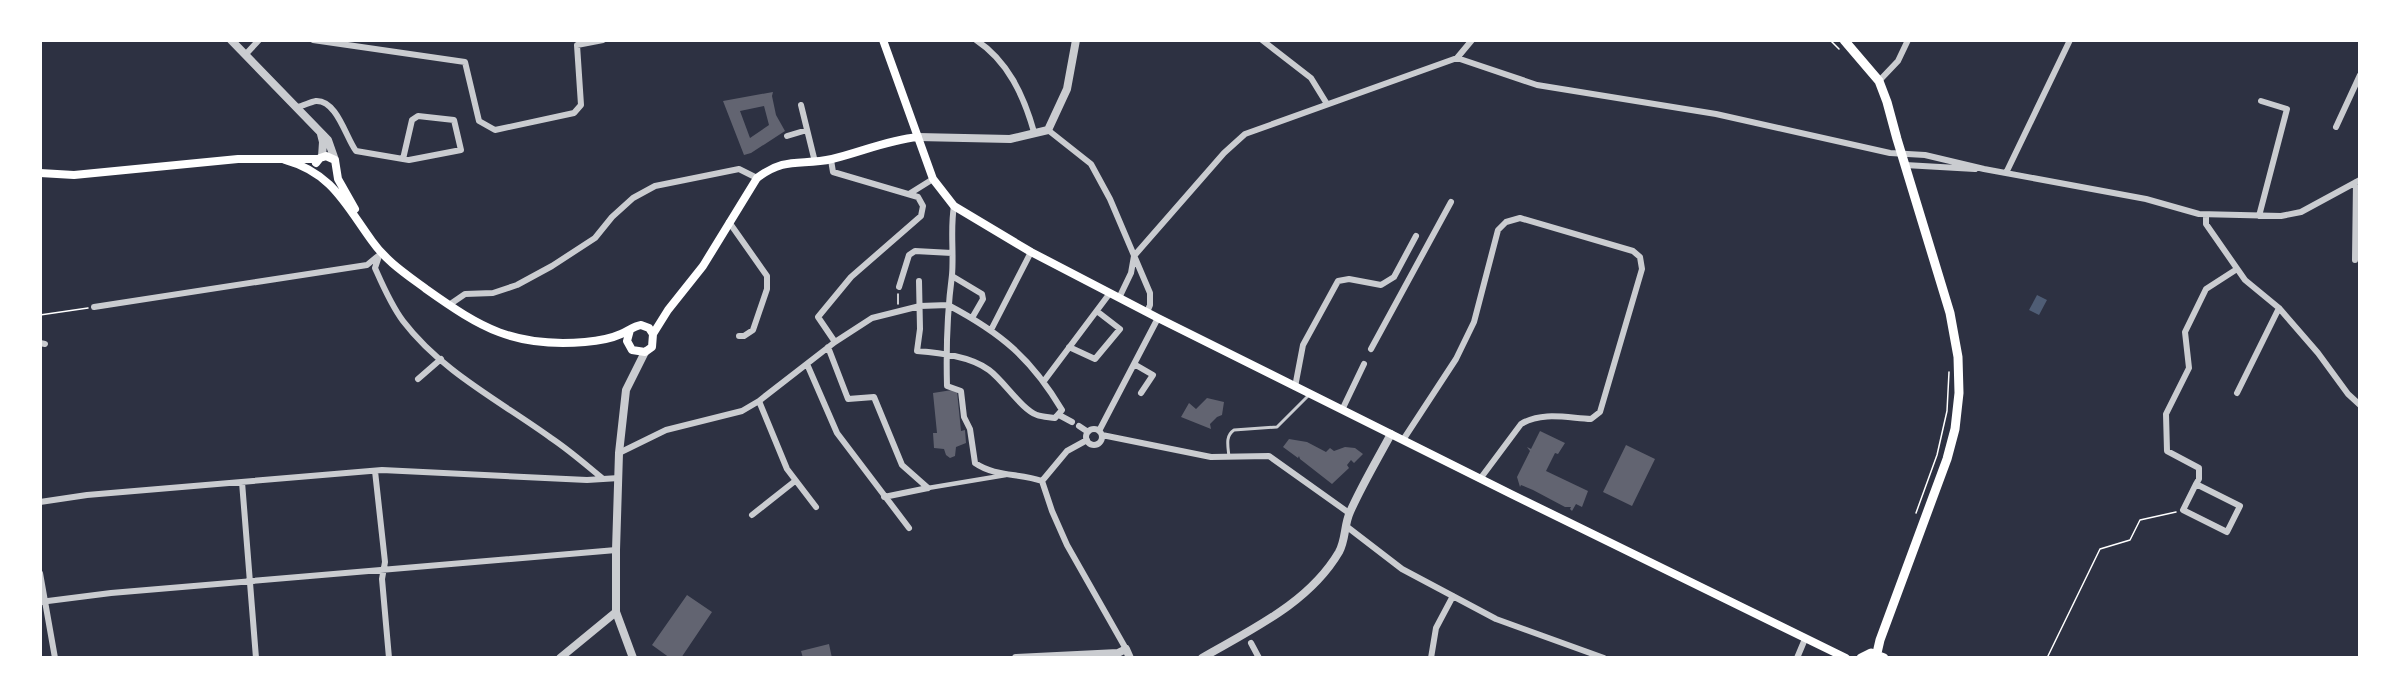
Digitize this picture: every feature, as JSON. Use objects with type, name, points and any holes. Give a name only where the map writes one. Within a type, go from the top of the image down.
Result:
[{"type":"main road","points":[[884,40],[933,179],[954,206],[1031,252],[1158,318],[1805,639],[1846,657]]},
{"type":"main road","points":[[1844,40],[1879,81],[1887,102],[1950,313],[1958,357],[1959,393],[1955,429],[1947,459],[1880,640],[1880,656],[1861,657]]},
{"type":"main road","points":[[608,339],[645,352],[654,343],[653,334],[668,310],[703,266],[757,178],[770,168],[789,162],[831,160],[893,140],[918,137]]},
{"type":"main road","points":[[40,173],[70,175],[238,159],[285,160],[329,156],[335,160],[336,172],[332,176],[320,175],[285,160]]},
{"type":"main road","points":[[320,158],[316,164],[320,175],[359,220],[380,254],[449,305],[491,330],[520,339],[559,343],[608,339],[637,326],[645,326],[668,310]]},
{"type":"main road","points":[[336,172],[350,196],[359,220]]},
{"type":"main road","points":[[645,326],[653,334]]},
{"type":"main road","points":[[630,330],[627,337],[630,348]]},
{"type":"street","points":[[231,40],[328,140],[335,160]]},
{"type":"street","points":[[246,54],[259,40]]},
{"type":"street","points":[[313,40],[465,62],[479,121],[495,130],[574,113],[580,105],[577,45],[603,40]]},
{"type":"street","points":[[976,40],[995,56],[1010,74],[1026,105],[1034,132]]},
{"type":"street","points":[[1048,130],[1067,89],[1076,40]]},
{"type":"street","points":[[1262,40],[1311,78],[1327,104]]},
{"type":"street","points":[[1119,298],[1131,273],[1134,256],[1236,141],[1245,134],[1457,58],[1472,40]]},
{"type":"street","points":[[1879,81],[1898,61],[1908,40]]},
{"type":"street","points":[[2006,173],[2070,40]]},
{"type":"street","points":[[1457,58],[1537,85],[1716,114],[1890,153],[1936,157],[1984,170]]},
{"type":"street","points":[[2336,127],[2360,75]]},
{"type":"street","points":[[297,107],[316,101],[326,103],[341,122],[356,151],[403,159],[416,159],[460,150],[454,120],[418,116],[412,120],[403,159]]},
{"type":"street","points":[[2259,216],[2287,110],[2260,101]]},
{"type":"street","points":[[801,105],[815,162]]},
{"type":"street","points":[[319,130],[324,142],[320,158]]},
{"type":"street","points":[[787,136],[807,130]]},
{"type":"street","points":[[918,137],[1010,139],[1048,130],[1091,164],[1110,199],[1150,293],[1150,305],[1147,312]]},
{"type":"street","points":[[831,160],[833,172],[918,197],[923,206],[921,216],[851,277],[818,317],[835,342]]},
{"type":"street","points":[[1905,165],[2006,173],[2146,199],[2206,215],[2281,216],[2301,212],[2358,181]]},
{"type":"street","points":[[449,305],[465,294],[493,293],[517,285],[552,266],[595,237],[633,198],[655,186],[739,169],[757,178]]},
{"type":"street","points":[[909,194],[933,179]]},
{"type":"street","points":[[2355,260],[2358,181]]},
{"type":"street","points":[[1371,349],[1451,202]]},
{"type":"street","points":[[954,206],[946,354],[947,386],[961,391],[964,417],[970,429],[975,464],[1006,475]]},
{"type":"street","points":[[2206,215],[2206,224],[2245,280],[2279,308],[2318,353],[2348,394],[2360,405]]},
{"type":"street","points":[[1403,440],[1456,360],[1469,332],[1498,230],[1506,222],[1520,218],[1633,251],[1640,257],[1642,269],[1600,412],[1591,419],[1550,416],[1528,420],[1521,424],[1480,478]]},
{"type":"street","points":[[729,222],[767,276],[767,289],[753,330],[744,336],[739,336]]},
{"type":"street","points":[[1295,387],[1303,345],[1338,281],[1349,279],[1381,285],[1394,277],[1416,236]]},
{"type":"street","points":[[898,287],[909,255],[915,251],[952,253]]},
{"type":"street","points":[[991,330],[1031,252]]},
{"type":"street","points":[[94,308],[367,265],[380,254]]},
{"type":"street","points":[[380,254],[375,268],[402,320],[441,359],[491,399],[551,437],[602,478]]},
{"type":"street","points":[[2196,484],[2240,506],[2227,532],[2183,510],[2196,484],[2199,479],[2199,468],[2167,451],[2166,414],[2189,368],[2185,332],[2206,289],[2237,269]]},
{"type":"street","points":[[952,276],[982,294],[983,299],[972,318]]},
{"type":"street","points":[[919,281],[921,306],[917,351],[946,354],[986,368],[1035,415],[1057,417],[1072,422]]},
{"type":"street","points":[[1044,381],[1098,312],[1110,293]]},
{"type":"street","points":[[619,453],[666,430],[737,414],[759,401],[828,347],[872,318],[921,306],[948,305],[991,330],[1026,358],[1062,410],[1057,417]]},
{"type":"street","points":[[2237,393],[2279,308]]},
{"type":"street","points":[[1069,347],[1095,359],[1101,352],[1120,329],[1098,312]]},
{"type":"street","points":[[1087,440],[1092,445],[1097,445],[1102,440],[1100,433],[1158,318]]},
{"type":"street","points":[[828,347],[848,399],[874,397],[902,465],[928,488]]},
{"type":"street","points":[[630,348],[634,372]]},
{"type":"street","points":[[633,657],[616,612],[619,453],[626,390],[645,352]]},
{"type":"street","points":[[418,379],[441,359]]},
{"type":"street","points":[[807,364],[837,433],[909,528]]},
{"type":"street","points":[[1134,364],[1153,375],[1141,393]]},
{"type":"street","points":[[1342,410],[1364,364]]},
{"type":"street","points":[[759,401],[795,481],[816,507]]},
{"type":"street","points":[[1079,426],[1088,432]]},
{"type":"street","points":[[1088,432],[1092,429],[1100,433],[1211,457],[1269,456],[1349,513]]},
{"type":"street","points":[[1087,440],[1088,432]]},
{"type":"street","points":[[1202,657],[1281,612],[1307,590],[1343,545],[1349,513],[1391,434]]},
{"type":"street","points":[[1042,481],[1067,451],[1087,440]]},
{"type":"street","points":[[375,471],[385,562],[382,579],[389,657]]},
{"type":"street","points":[[40,502],[87,495],[375,471],[587,480],[619,478]]},
{"type":"street","points":[[884,497],[1006,475],[1029,477],[1042,481]]},
{"type":"street","points":[[752,514],[795,481]]},
{"type":"street","points":[[1042,481],[1067,545],[1130,657]]},
{"type":"street","points":[[242,482],[256,657]]},
{"type":"street","points":[[1346,526],[1402,568],[1496,619],[1604,657]]},
{"type":"street","points":[[43,602],[250,581],[616,550]]},
{"type":"street","points":[[40,573],[43,602],[56,657]]},
{"type":"street","points":[[1431,657],[1436,628],[1453,596]]},
{"type":"street","points":[[560,657],[616,612]]},
{"type":"street","points":[[1797,657],[1805,639]]},
{"type":"street","points":[[1251,643],[1260,657]]},
{"type":"street","points":[[1016,657],[1118,653],[1126,649]]},
{"type":"lane","points":[[1229,458],[1227,443],[1230,432],[1277,427],[1310,394]]},
{"type":"path","points":[[1830,40],[1845,56]]},
{"type":"path","points":[[898,287],[899,311]]},
{"type":"path","points":[[40,315],[94,308]]},
{"type":"path","points":[[1913,522],[1937,455],[1947,411],[1948,372]]},
{"type":"path","points":[[2047,657],[2100,549],[2130,540],[2140,520],[2183,510]]},
{"type":"water","points":[[2037,295],[2047,300],[2039,315],[2029,310]]},
{"type":"building","points":[[773,92],[776,115],[785,131],[751,153],[744,155],[723,101]],"holes":[[[764,106],[769,125],[750,138],[740,111]]]},
{"type":"building","points":[[957,391],[961,431],[965,430],[966,443],[956,447],[955,456],[950,458],[944,449],[934,448],[933,433],[937,433],[933,393]]},
{"type":"building","points":[[1207,398],[1224,402],[1222,415],[1210,424],[1211,429],[1181,417],[1189,403],[1196,409]]},
{"type":"building","points":[[1540,431],[1565,443],[1558,454],[1555,453],[1546,471],[1588,491],[1582,507],[1576,504],[1572,511],[1571,507],[1565,507],[1521,485],[1520,487],[1517,477],[1530,451],[1527,447],[1531,449]]},
{"type":"building","points":[[1289,439],[1307,442],[1326,452],[1330,448],[1334,451],[1345,447],[1355,448],[1363,454],[1354,463],[1351,460],[1347,465],[1349,468],[1332,484],[1299,456],[1298,458],[1283,447]]},
{"type":"building","points":[[1626,445],[1655,459],[1632,506],[1603,492]]},
{"type":"building","points":[[687,595],[712,612],[681,658],[670,658],[652,645]]},
{"type":"building","points":[[829,644],[832,658],[803,658],[801,651]]}]
